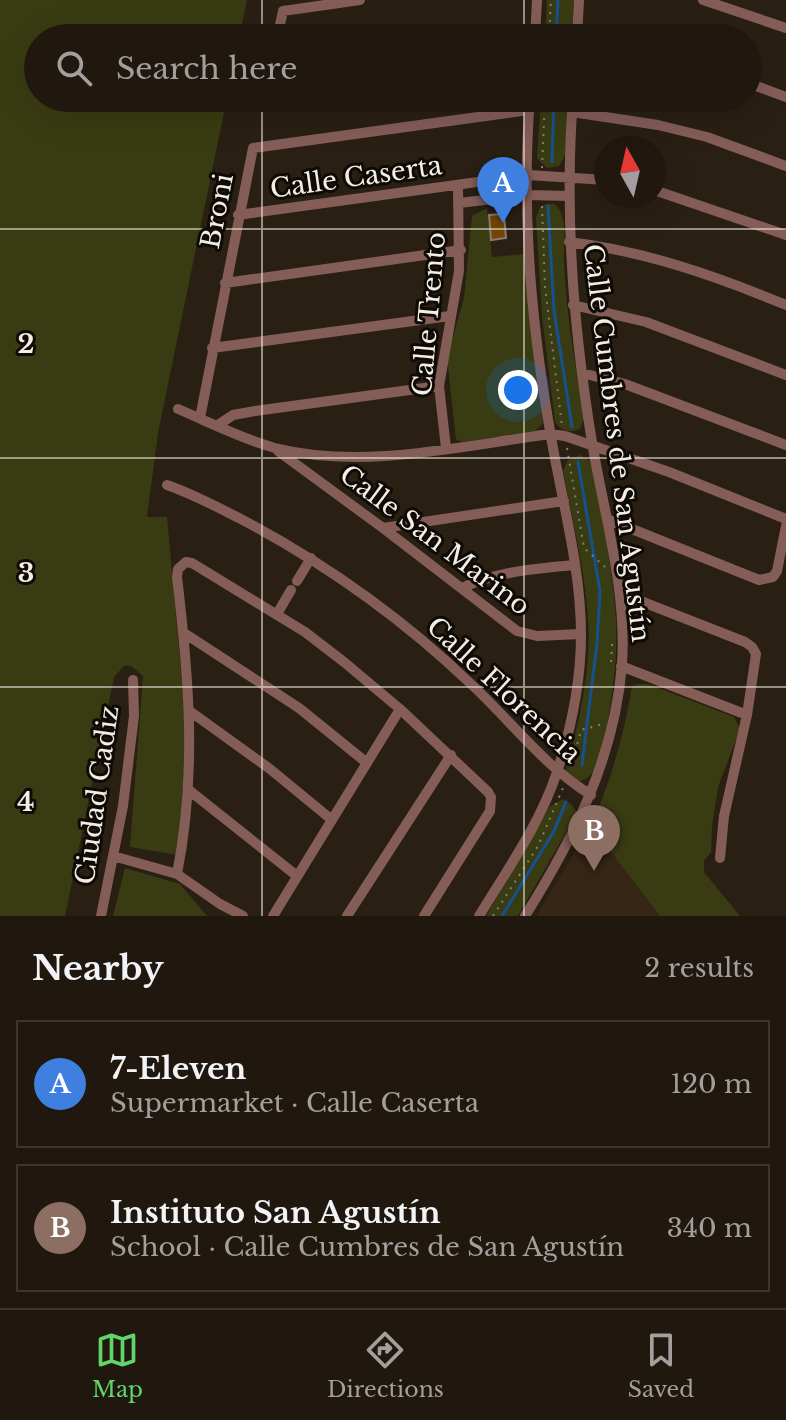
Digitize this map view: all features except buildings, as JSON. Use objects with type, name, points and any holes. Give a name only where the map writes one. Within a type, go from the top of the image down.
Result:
[{"type":"street","points":[[280,24],[283,11],[360,0]]},
{"type":"street","points":[[536,24],[537,0]]},
{"type":"street","points":[[578,24],[579,0]]},
{"type":"street","points":[[703,0],[786,28]]},
{"type":"street","points":[[762,88],[786,97]]},
{"type":"street","name":"Broni","points":[[200,418],[253,148],[480,112]]},
{"type":"street","points":[[479,916],[522,846],[557,772],[578,679],[581,634],[574,565],[550,434],[533,311],[528,195],[530,112]]},
{"type":"street","points":[[572,112],[658,125],[707,137],[786,166]]},
{"type":"street","name":"Calle Cumbres de San Agustín","points":[[525,916],[561,860],[591,795],[610,735],[621,666],[620,593],[592,444],[573,305],[568,196],[572,112]]},
{"type":"street","name":"Calle Caserta","points":[[238,215],[528,175],[594,179]]},
{"type":"street","name":"Calle Trento","points":[[446,448],[439,386],[461,250],[458,185]]},
{"type":"street","points":[[666,194],[786,235]]},
{"type":"street","name":"Calle Caserta","points":[[459,203],[528,195],[568,196]]},
{"type":"street","points":[[569,242],[616,247],[649,256],[786,305]]},
{"type":"street","points":[[225,283],[461,250]]},
{"type":"street","points":[[573,305],[646,322],[786,375]]},
{"type":"street","points":[[212,348],[450,316]]},
{"type":"street","points":[[582,373],[625,384],[786,445]]},
{"type":"street","points":[[218,425],[233,415],[255,411],[439,386]]},
{"type":"street","points":[[178,409],[273,447],[337,458],[379,457],[550,434],[592,444],[786,519]]},
{"type":"street","name":"Calle San Marino","points":[[273,447],[504,622],[526,635],[581,634]]},
{"type":"street","name":"Calle Florencia","points":[[167,485],[189,492],[311,558],[440,655],[557,772],[591,795]]},
{"type":"street","points":[[383,528],[564,501]]},
{"type":"street","points":[[607,519],[759,580],[773,577],[777,571],[786,526]]},
{"type":"street","points":[[277,614],[311,558]]},
{"type":"street","points":[[177,874],[190,791],[191,712],[177,577],[178,569],[186,562],[277,614],[344,662],[451,755],[488,792],[491,797],[490,811],[424,916]]},
{"type":"street","points":[[462,588],[506,573],[574,565]]},
{"type":"street","points":[[620,593],[752,647],[756,664],[724,816],[720,858]]},
{"type":"street","points":[[184,633],[299,708],[367,763]]},
{"type":"street","points":[[621,666],[747,715]]},
{"type":"street","name":"Ciudad Cadiz","points":[[101,916],[123,806],[134,716],[133,680]]},
{"type":"street","points":[[273,916],[400,709]]},
{"type":"street","points":[[191,712],[270,769],[332,820]]},
{"type":"street","points":[[347,916],[451,755]]},
{"type":"street","points":[[190,791],[297,876]]},
{"type":"street","points":[[113,856],[177,874],[243,916]]},
{"type":"path","points":[[550,24],[551,0]]},
{"type":"shaded area","points":[[591,826],[660,916],[536,916]]},
{"type":"green space","points":[[0,0],[247,0],[242,24],[24,24],[24,112],[224,112],[158,433],[147,517],[167,517],[185,715],[178,855],[130,847],[143,676],[131,666],[124,666],[114,677],[65,916],[0,916]]},
{"type":"green space","points":[[547,0],[574,0],[573,24],[546,24]]},
{"type":"green space","points":[[540,112],[567,112],[565,155],[559,166],[547,168],[537,158]]},
{"type":"green space","points":[[554,204],[559,209],[564,231],[567,302],[584,418],[580,429],[573,431],[563,430],[555,422],[542,316],[536,218],[540,207]]},
{"type":"green space","points":[[487,208],[492,257],[524,254],[543,423],[535,431],[462,442],[456,439],[447,358],[464,298],[472,216]]},
{"type":"green space","points":[[580,455],[592,462],[609,560],[616,635],[612,694],[602,750],[594,770],[579,781],[566,771],[580,714],[589,637],[581,563],[563,471],[568,460]]},
{"type":"green space","points":[[648,684],[734,717],[740,729],[718,787],[711,852],[704,861],[704,872],[740,916],[660,916],[591,826],[616,758],[632,686]]},
{"type":"green space","points":[[563,799],[576,811],[573,820],[518,916],[486,916],[549,807]]},
{"type":"green space","points":[[125,868],[180,884],[207,916],[113,916]]},
{"type":"waterway","points":[[557,24],[558,0]]},
{"type":"waterway","points":[[552,162],[554,112]]},
{"type":"waterway","points":[[548,206],[554,310],[572,427]]},
{"type":"waterway","points":[[578,462],[600,591],[582,765]]},
{"type":"waterway","points":[[502,916],[554,831],[566,802]]},
{"type":"place","name":"7-Eleven","points":[[503,223]]},
{"type":"place","name":"Instituto San Agustín","points":[[594,871]]}]
